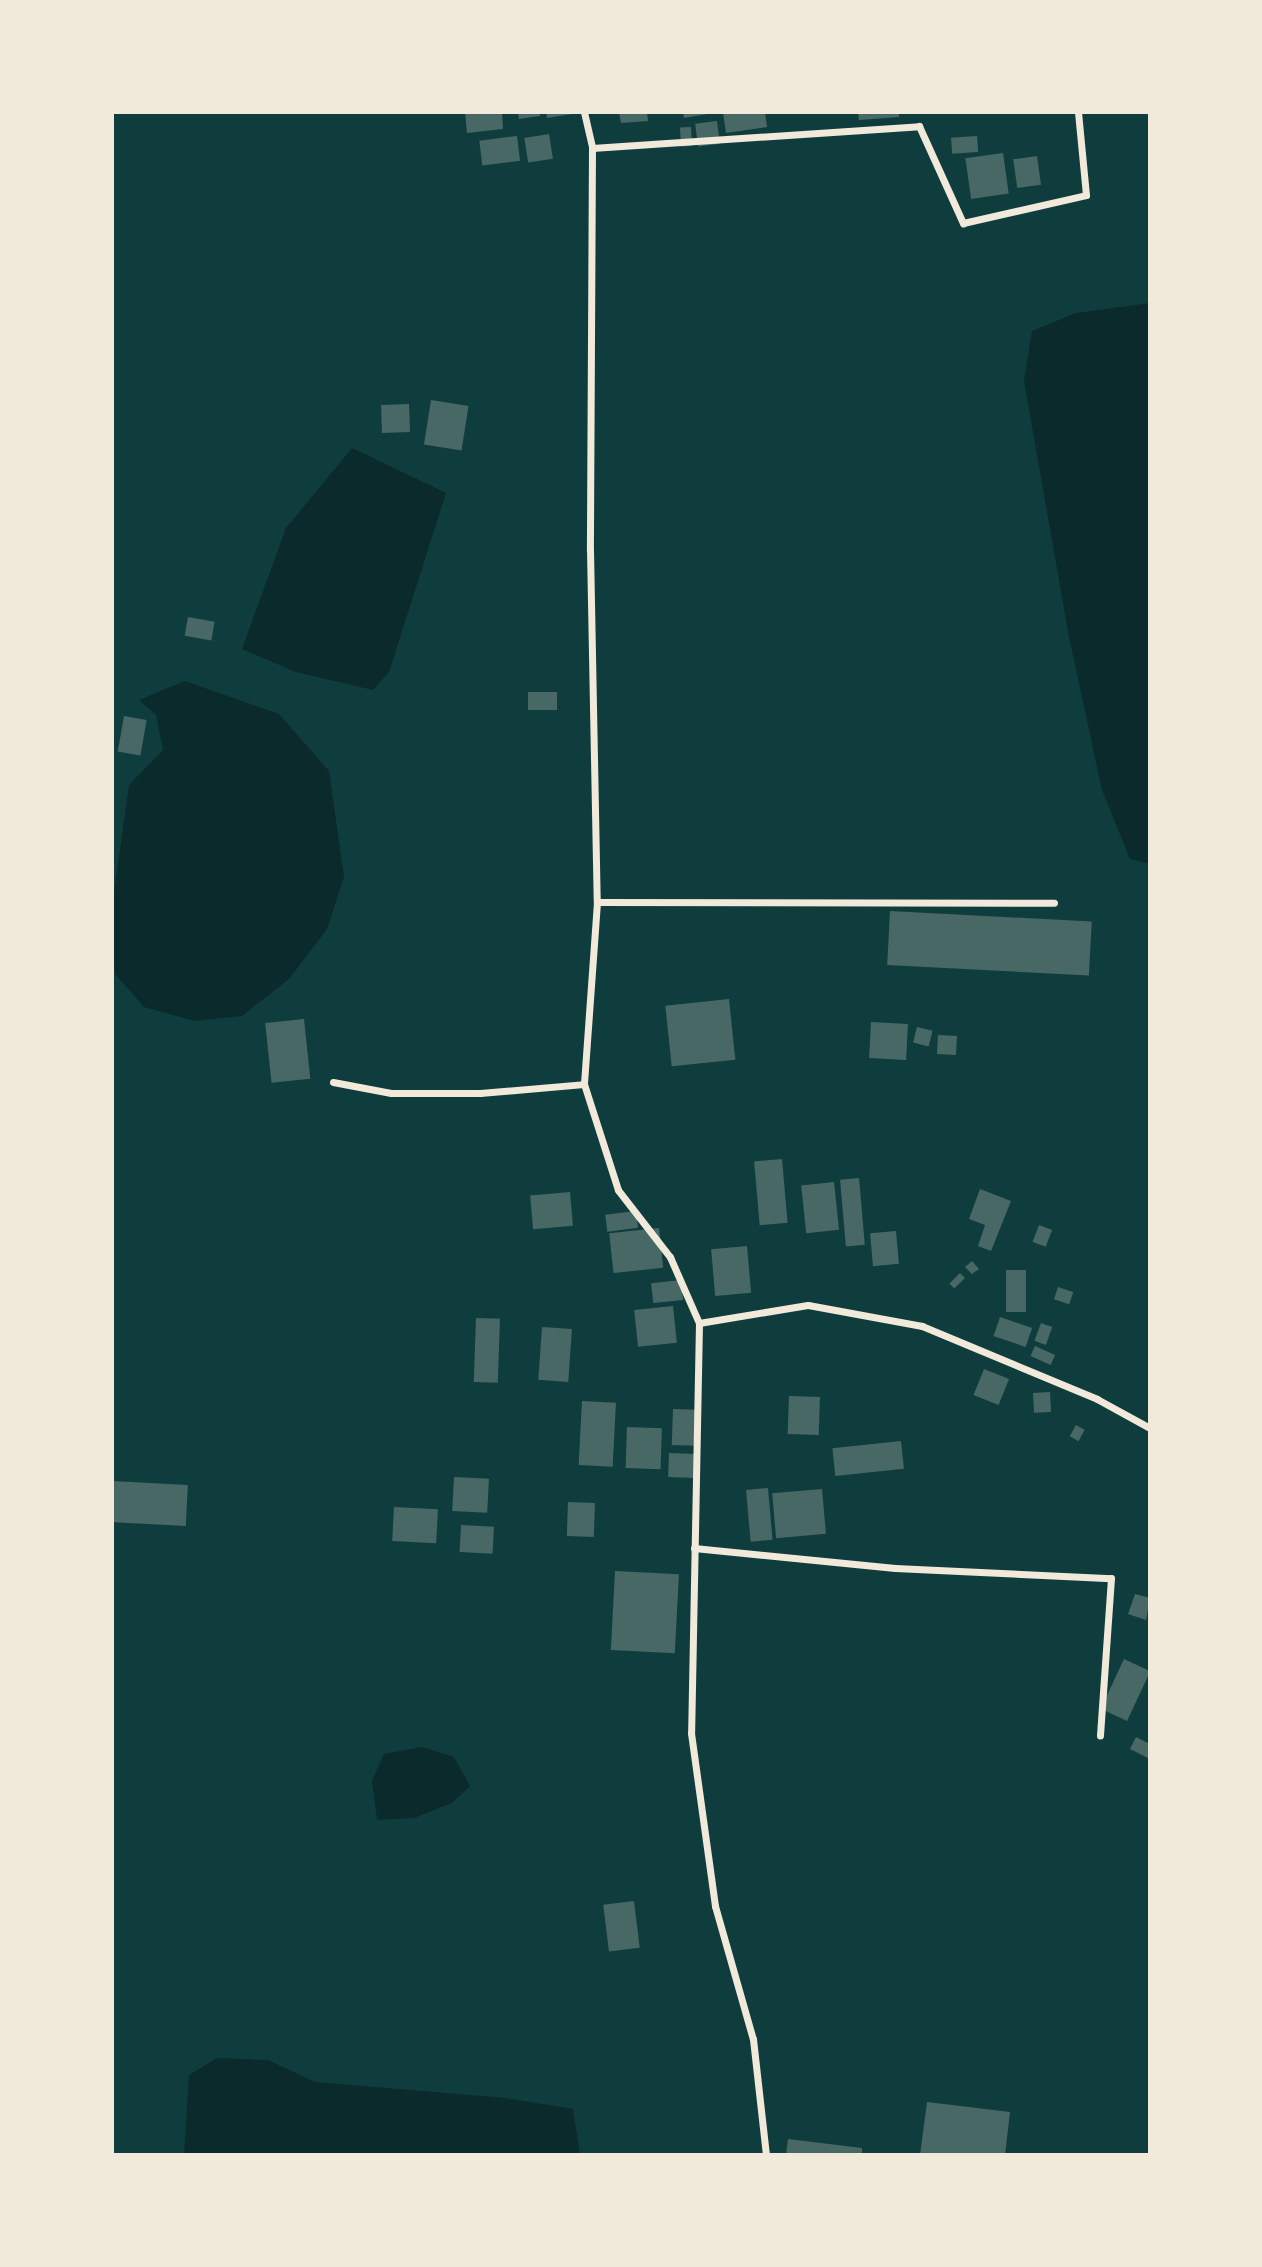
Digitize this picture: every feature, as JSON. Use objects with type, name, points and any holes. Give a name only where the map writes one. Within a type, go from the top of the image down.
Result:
[{"type":"street","points":[[584,112],[592,148],[590,550],[597,902],[584,1084],[618,1190],[670,1257],[699,1323],[691,1733],[715,1906],[753,2039],[766,2155]]},
{"type":"street","points":[[592,148],[919,126],[963,223],[1086,195],[1077,112]]},
{"type":"street","points":[[597,902],[1054,903]]},
{"type":"street","points":[[333,1082],[391,1093],[480,1093],[584,1084]]},
{"type":"street","points":[[699,1323],[808,1305],[922,1326],[1097,1399],[1150,1428]]},
{"type":"street","points":[[694,1548],[895,1568],[1111,1578],[1100,1735]]},
{"type":"water","points":[[1150,303],[1150,864],[1130,859],[1102,790],[1069,637],[1024,381],[1032,331],[1076,313]]},
{"type":"water","points":[[352,448],[446,493],[389,672],[373,690],[296,672],[242,649],[286,528]]},
{"type":"water","points":[[185,681],[279,714],[329,771],[344,877],[327,929],[289,979],[242,1016],[195,1021],[144,1007],[115,974],[112,949],[112,907],[129,785],[163,750],[156,715],[139,700]]},
{"type":"water","points":[[422,1747],[454,1757],[470,1786],[452,1803],[414,1818],[377,1820],[372,1781],[384,1754]]},
{"type":"water","points":[[217,2058],[268,2060],[315,2082],[505,2098],[573,2109],[580,2155],[184,2155],[189,2075]]},
{"type":"building","points":[[465,112],[502,112],[503,129],[467,133]]},
{"type":"building","points":[[518,112],[540,112],[540,116],[519,119]]},
{"type":"building","points":[[546,112],[578,112],[578,113],[547,118]]},
{"type":"building","points":[[619,112],[647,112],[648,121],[621,123]]},
{"type":"building","points":[[683,112],[713,112],[713,113],[684,118]]},
{"type":"building","points":[[723,112],[765,112],[767,127],[726,133]]},
{"type":"building","points":[[858,112],[899,112],[899,117],[859,120]]},
{"type":"building","points":[[717,121],[720,144],[698,147],[695,124]]},
{"type":"building","points":[[691,127],[692,146],[681,147],[680,128]]},
{"type":"building","points":[[549,134],[553,159],[528,163],[524,138]]},
{"type":"building","points":[[517,136],[520,161],[482,165],[479,141]]},
{"type":"building","points":[[977,136],[978,152],[952,154],[951,138]]},
{"type":"building","points":[[1003,153],[1009,194],[971,199],[965,158]]},
{"type":"building","points":[[1037,156],[1041,185],[1017,188],[1013,159]]},
{"type":"building","points":[[431,400],[469,406],[461,450],[424,444]]},
{"type":"building","points":[[409,404],[410,432],[382,433],[381,405]]},
{"type":"building","points":[[188,617],[215,622],[211,640],[185,636]]},
{"type":"building","points":[[528,692],[557,692],[557,710],[528,710]]},
{"type":"building","points":[[124,716],[147,720],[140,755],[118,751]]},
{"type":"building","points":[[890,911],[1092,922],[1089,975],[887,965]]},
{"type":"building","points":[[729,999],[735,1060],[672,1066],[665,1006]]},
{"type":"building","points":[[304,1019],[310,1079],[271,1083],[265,1023]]},
{"type":"building","points":[[871,1022],[908,1024],[906,1060],[869,1058]]},
{"type":"building","points":[[917,1027],[933,1031],[929,1046],[913,1043]]},
{"type":"building","points":[[938,1035],[957,1036],[956,1055],[937,1054]]},
{"type":"building","points":[[782,1159],[788,1223],[760,1225],[754,1161]]},
{"type":"building","points":[[859,1178],[865,1245],[846,1246],[840,1180]]},
{"type":"building","points":[[834,1182],[839,1230],[806,1233],[801,1185]]},
{"type":"building","points":[[980,1189],[1011,1201],[991,1251],[978,1246],[985,1225],[969,1219]]},
{"type":"building","points":[[570,1192],[573,1226],[533,1229],[530,1195]]},
{"type":"building","points":[[636,1211],[638,1228],[607,1232],[605,1215]]},
{"type":"building","points":[[1039,1225],[1052,1230],[1046,1247],[1033,1242]]},
{"type":"building","points":[[659,1228],[663,1268],[613,1273],[609,1233]]},
{"type":"building","points":[[896,1231],[899,1264],[873,1266],[870,1233]]},
{"type":"building","points":[[747,1246],[751,1293],[715,1296],[711,1249]]},
{"type":"building","points":[[972,1261],[979,1269],[972,1274],[965,1267]]},
{"type":"building","points":[[1006,1270],[1026,1270],[1026,1312],[1006,1312]]},
{"type":"building","points":[[960,1273],[965,1278],[954,1289],[949,1284]]},
{"type":"building","points":[[681,1280],[683,1300],[653,1303],[651,1283]]},
{"type":"building","points":[[1058,1287],[1073,1292],[1069,1304],[1054,1299]]},
{"type":"building","points":[[673,1306],[677,1343],[638,1347],[634,1310]]},
{"type":"building","points":[[1000,1317],[1032,1328],[1026,1347],[993,1336]]},
{"type":"building","points":[[476,1318],[500,1319],[498,1383],[474,1382]]},
{"type":"building","points":[[1041,1323],[1052,1327],[1046,1345],[1035,1341]]},
{"type":"building","points":[[542,1327],[572,1329],[568,1382],[538,1380]]},
{"type":"building","points":[[1035,1346],[1055,1355],[1051,1365],[1031,1356]]},
{"type":"building","points":[[984,1369],[1009,1379],[999,1405],[974,1395]]},
{"type":"building","points":[[1050,1392],[1051,1412],[1034,1413],[1033,1393]]},
{"type":"building","points":[[789,1396],[820,1397],[819,1435],[788,1434]]},
{"type":"building","points":[[582,1401],[616,1403],[613,1467],[579,1465]]},
{"type":"building","points":[[673,1409],[697,1410],[696,1446],[672,1445]]},
{"type":"building","points":[[1076,1425],[1085,1430],[1078,1441],[1070,1436]]},
{"type":"building","points":[[627,1427],[662,1428],[661,1469],[626,1468]]},
{"type":"building","points":[[901,1441],[904,1469],[835,1476],[832,1448]]},
{"type":"building","points":[[669,1453],[696,1454],[695,1478],[668,1477]]},
{"type":"building","points":[[454,1477],[489,1479],[487,1513],[452,1511]]},
{"type":"building","points":[[112,1481],[188,1485],[186,1526],[112,1522]]},
{"type":"building","points":[[768,1488],[773,1540],[751,1542],[746,1490]]},
{"type":"building","points":[[822,1489],[826,1534],[776,1538],[772,1493]]},
{"type":"building","points":[[568,1502],[595,1503],[594,1537],[567,1536]]},
{"type":"building","points":[[394,1507],[438,1509],[436,1543],[392,1541]]},
{"type":"building","points":[[461,1525],[494,1527],[493,1554],[460,1552]]},
{"type":"building","points":[[615,1571],[679,1574],[675,1653],[611,1650]]},
{"type":"building","points":[[1135,1594],[1150,1598],[1146,1620],[1128,1614]]},
{"type":"building","points":[[1124,1659],[1150,1671],[1127,1721],[1101,1709]]},
{"type":"building","points":[[1136,1737],[1150,1744],[1150,1759],[1130,1749]]},
{"type":"building","points":[[634,1901],[640,1948],[609,1951],[603,1905]]},
{"type":"building","points":[[927,2102],[1010,2112],[1005,2155],[920,2155]]},
{"type":"building","points":[[788,2139],[862,2148],[862,2155],[786,2155]]}]
